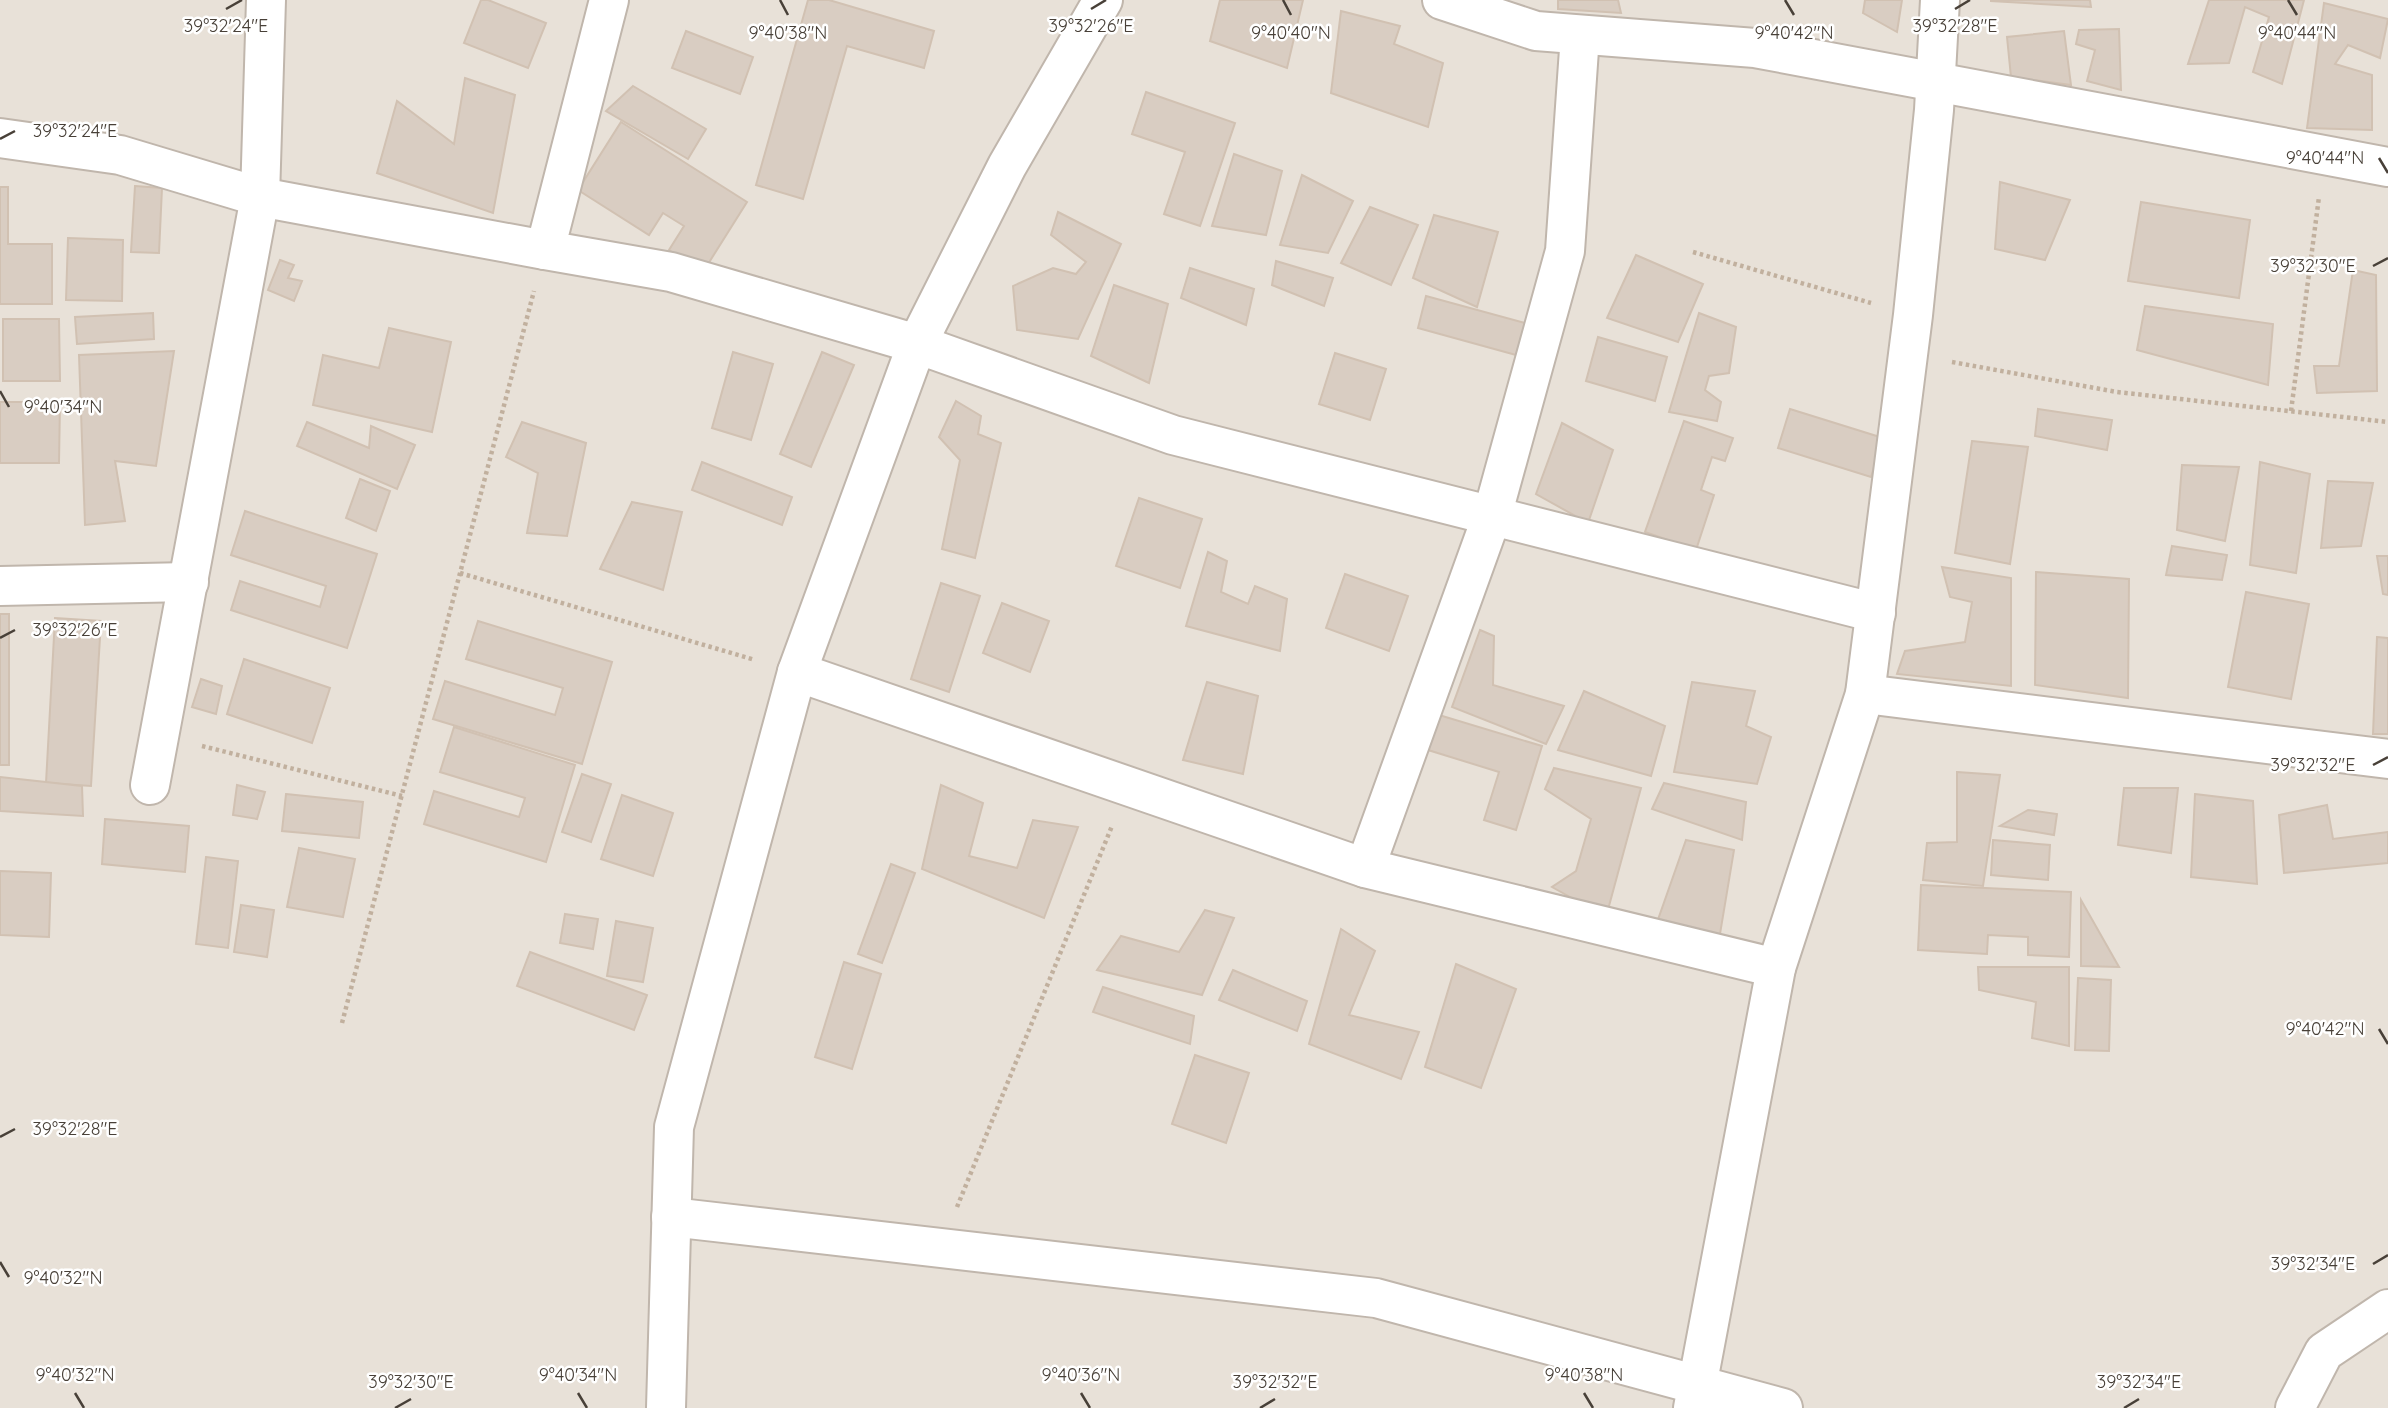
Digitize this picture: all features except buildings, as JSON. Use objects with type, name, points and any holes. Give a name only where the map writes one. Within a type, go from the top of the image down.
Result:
[{"type":"street","points":[[150,785],[260,197],[266,0]]},
{"type":"street","points":[[545,250],[609,0]]},
{"type":"street","points":[[666,1408],[674,1127],[797,672],[917,344],[1007,166],[1103,0]]},
{"type":"street","points":[[1443,0],[1536,31],[1755,48],[2388,167]]},
{"type":"street","points":[[1695,1397],[1776,968],[1865,694],[1913,315],[1936,82],[1940,0]]},
{"type":"street","points":[[1365,868],[1492,516],[1566,251],[1580,35]]},
{"type":"street","points":[[0,138],[120,155],[260,197],[671,272],[917,344],[1173,435],[1876,613]]},
{"type":"street","points":[[0,586],[189,582]]},
{"type":"street","points":[[797,672],[1365,868],[1776,968]]},
{"type":"street","points":[[1865,694],[2388,759]]},
{"type":"street","points":[[671,1217],[1376,1298],[1695,1397],[1783,1408]]},
{"type":"street","points":[[2295,1408],[2324,1352],[2388,1309]]},
{"type":"path","points":[[2291,411],[2325,155]]},
{"type":"path","points":[[342,1023],[545,250]]},
{"type":"path","points":[[1693,252],[1913,315]]},
{"type":"path","points":[[1908,354],[2117,392],[2388,422]]},
{"type":"path","points":[[460,572],[797,672]]},
{"type":"path","points":[[160,736],[402,796]]},
{"type":"path","points":[[941,1248],[1129,786]]},
{"type":"shaded area","points":[[0,0],[2388,0],[2388,1408],[0,1408]]}]
